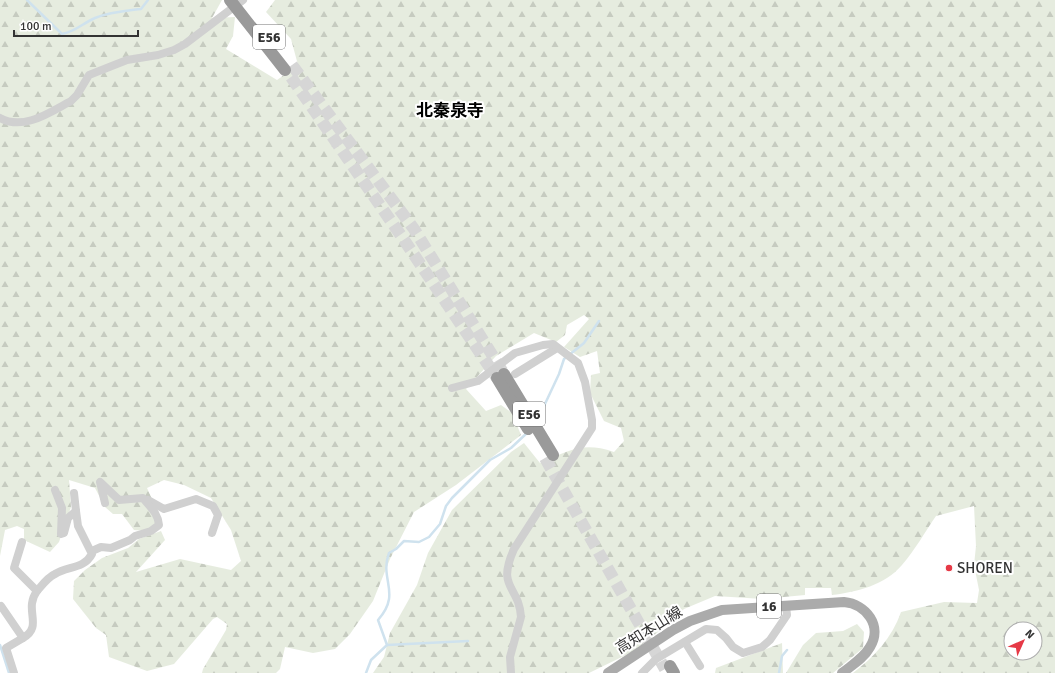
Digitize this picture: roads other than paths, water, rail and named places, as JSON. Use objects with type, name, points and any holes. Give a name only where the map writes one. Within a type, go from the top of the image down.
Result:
[{"type":"highway","name":"E56","points":[[230,0],[242,5],[289,67]]},
{"type":"highway","name":"E56","points":[[505,375],[549,456]]},
{"type":"main road","name":"高知本山線","points":[[608,673],[690,621],[722,610],[850,603],[857,604],[870,615],[874,624],[872,644],[863,657],[842,673]]},
{"type":"street","points":[[0,118],[6,121],[24,122],[71,101],[77,95],[89,75],[127,60],[158,55],[174,50],[242,5]]},
{"type":"street","points":[[452,388],[478,381],[515,353],[542,344],[553,344],[559,350],[578,362],[585,382],[592,420],[592,428],[514,549],[509,561],[507,580],[521,611],[521,617],[510,657],[511,673]]},
{"type":"street","points":[[505,375],[559,350]]},
{"type":"street","points":[[105,503],[100,482],[119,500],[143,498],[164,509],[196,499],[213,506],[218,515],[212,533]]},
{"type":"street","points":[[55,490],[62,508],[61,535],[64,533],[68,518],[76,511]]},
{"type":"street","points":[[14,673],[6,648],[30,634],[33,629],[32,607],[33,599],[37,591],[54,574],[80,566],[90,559],[92,551],[78,526],[74,493]]},
{"type":"street","points":[[92,551],[101,546],[111,548],[157,527],[159,523],[156,515],[143,498]]},
{"type":"street","points":[[22,542],[14,568],[37,591]]},
{"type":"street","points":[[642,673],[656,659],[706,629],[717,630],[723,634],[733,647],[743,653],[762,647],[770,640],[787,615],[786,606]]},
{"type":"street","points":[[2,610],[23,638]]},
{"type":"street","points":[[685,642],[700,666]]},
{"type":"waterway","points":[[27,0],[62,34],[106,14],[141,9],[148,0]]},
{"type":"waterway","points":[[537,421],[559,374],[564,359],[584,343],[599,321]]},
{"type":"waterway","points":[[366,673],[371,660],[387,645],[378,620],[385,610],[388,602],[389,586],[386,571],[389,553],[396,549],[404,541],[419,542],[429,537],[440,524],[446,506],[452,498],[490,460],[511,448],[528,432]]},
{"type":"waterway","points":[[387,645],[468,641]]},
{"type":"waterway","points":[[0,645],[9,673]]},
{"type":"waterway","points":[[779,673],[782,656],[787,650]]},
{"type":"tunnel","points":[[292,65],[414,229],[504,374]]},
{"type":"tunnel","points":[[291,77],[402,237],[497,378]]},
{"type":"tunnel","points":[[545,458],[665,669]]},
{"type":"place","name":"SHOREN","points":[[949,568]]},
{"type":"district","name":"北秦泉寺","points":[[450,110]]}]
